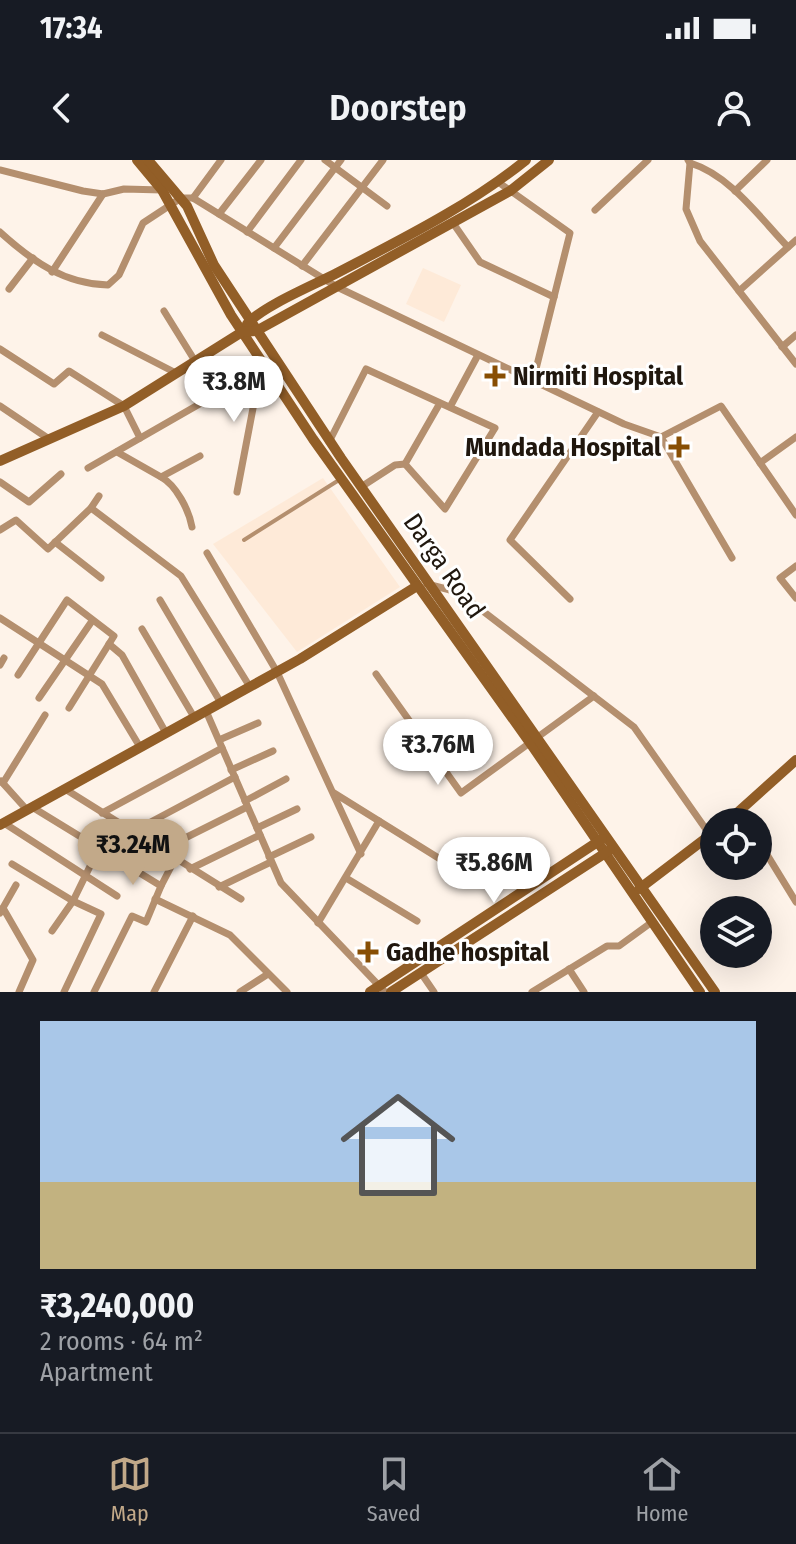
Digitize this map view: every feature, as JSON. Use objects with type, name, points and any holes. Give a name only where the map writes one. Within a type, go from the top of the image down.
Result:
[{"type":"main road","name":"Darga Road","points":[[137,160],[162,190],[242,332],[320,449],[417,586],[534,740]]},
{"type":"main road","name":"Darga Road","points":[[148,160],[187,198],[214,265],[249,321],[602,839],[642,886],[715,992]]},
{"type":"main road","points":[[0,461],[124,406],[242,332],[249,321],[498,182],[526,160]]},
{"type":"main road","points":[[242,332],[256,331],[453,223],[510,191],[549,160]]},
{"type":"main road","points":[[2,824],[277,672],[417,586]]},
{"type":"main road","points":[[744,808],[796,760]]},
{"type":"main road","points":[[378,990],[602,839]]},
{"type":"main road","points":[[632,894],[700,843]]},
{"type":"main road","name":"Darga Road","points":[[610,850],[632,894],[700,992]]},
{"type":"main road","points":[[391,992],[610,850]]},
{"type":"main road","points":[[492,911],[499,922]]},
{"type":"street","points":[[0,232],[52,272],[85,285],[108,285],[119,275],[143,223],[187,198],[221,160]]},
{"type":"street","points":[[219,214],[261,160]]},
{"type":"street","points":[[247,232],[301,160]]},
{"type":"street","points":[[325,160],[387,206]]},
{"type":"street","points":[[274,248],[341,160]]},
{"type":"street","points":[[302,266],[383,160]]},
{"type":"street","points":[[595,210],[648,160]]},
{"type":"street","points":[[735,191],[767,160]]},
{"type":"street","points":[[788,247],[735,191],[707,168],[689,161],[686,209],[700,241],[796,364]]},
{"type":"street","points":[[0,170],[103,194],[124,189],[162,190]]},
{"type":"street","points":[[498,182],[570,233],[533,381]]},
{"type":"street","points":[[52,272],[103,194]]},
{"type":"street","points":[[187,198],[219,214],[337,287],[598,412],[661,437],[732,558]]},
{"type":"street","points":[[453,223],[480,262],[554,297]]},
{"type":"street","points":[[739,291],[796,240]]},
{"type":"street","points":[[9,289],[33,258]]},
{"type":"street","points":[[164,311],[195,361]]},
{"type":"street","points":[[102,335],[176,373]]},
{"type":"street","points":[[782,347],[796,335]]},
{"type":"street","points":[[0,349],[54,384],[69,371],[124,406],[140,438]]},
{"type":"street","points":[[450,407],[478,355]]},
{"type":"street","points":[[320,449],[330,441],[366,369],[495,428],[445,509],[405,464]]},
{"type":"street","points":[[237,492],[254,403],[278,386]]},
{"type":"street","points":[[88,468],[217,394]]},
{"type":"street","points":[[405,464],[440,403]]},
{"type":"street","points":[[0,406],[49,439]]},
{"type":"street","points":[[661,437],[721,406],[796,515]]},
{"type":"street","points":[[570,599],[510,540],[598,412]]},
{"type":"street","points":[[760,463],[796,437]]},
{"type":"street","points":[[117,452],[170,482],[192,527]]},
{"type":"street","points":[[161,477],[200,456]]},
{"type":"street","points":[[361,487],[395,465],[405,464]]},
{"type":"street","points":[[0,482],[29,502],[61,474]]},
{"type":"street","points":[[0,530],[16,520],[48,549],[91,508],[99,496]]},
{"type":"street","points":[[91,508],[181,576],[250,687]]},
{"type":"street","points":[[55,542],[101,578]]},
{"type":"street","points":[[207,553],[277,672],[361,854]]},
{"type":"street","points":[[796,566],[780,578],[796,598]]},
{"type":"street","points":[[417,586],[430,584],[458,592],[634,727],[700,818]]},
{"type":"street","points":[[18,675],[67,600],[114,636],[69,708]]},
{"type":"street","points":[[160,600],[221,703]]},
{"type":"street","points":[[0,618],[102,684],[140,747]]},
{"type":"street","points":[[39,698],[92,621]]},
{"type":"street","points":[[142,629],[194,717]]},
{"type":"street","points":[[109,644],[122,655],[166,733]]},
{"type":"street","points":[[376,674],[461,793],[594,696]]},
{"type":"street","points":[[206,711],[281,883],[378,990]]},
{"type":"street","points":[[45,715],[2,781],[29,808],[161,886]]},
{"type":"street","points":[[102,813],[258,723]]},
{"type":"street","points":[[132,832],[273,751]]},
{"type":"street","points":[[161,850],[286,779]]},
{"type":"street","points":[[65,789],[241,899]]},
{"type":"street","points":[[332,791],[469,877]]},
{"type":"street","points":[[190,869],[297,809]]},
{"type":"street","points":[[318,923],[379,821]]},
{"type":"street","points":[[2,824],[117,896]]},
{"type":"street","points":[[219,887],[311,837]]},
{"type":"street","points":[[52,931],[73,901],[99,848]]},
{"type":"street","points":[[94,992],[132,916],[146,922],[175,859]]},
{"type":"street","points":[[772,863],[796,902]]},
{"type":"street","points":[[12,864],[101,914],[64,992]]},
{"type":"street","points":[[346,878],[417,921]]},
{"type":"street","points":[[16,885],[2,911],[33,960],[19,992]]},
{"type":"street","points":[[155,899],[230,935],[287,992]]},
{"type":"street","points":[[154,992],[193,916]]},
{"type":"street","points":[[532,992],[607,946],[619,946],[652,922]]},
{"type":"street","points":[[569,969],[584,992]]},
{"type":"street","points":[[421,973],[434,992]]},
{"type":"street","points":[[240,992],[268,974]]},
{"type":"lane","points":[[244,540],[341,479]]},
{"type":"shaded area","points":[[423,268],[461,285],[444,322],[406,304]]},
{"type":"shaded area","points":[[323,478],[400,587],[297,652],[213,544]]},
{"type":"place","name":"Nirmiti Hospital","points":[[495,376]]},
{"type":"place","name":"Mundada Hospital","points":[[679,447]]},
{"type":"place","name":"Gadhe hospital","points":[[368,952]]}]
